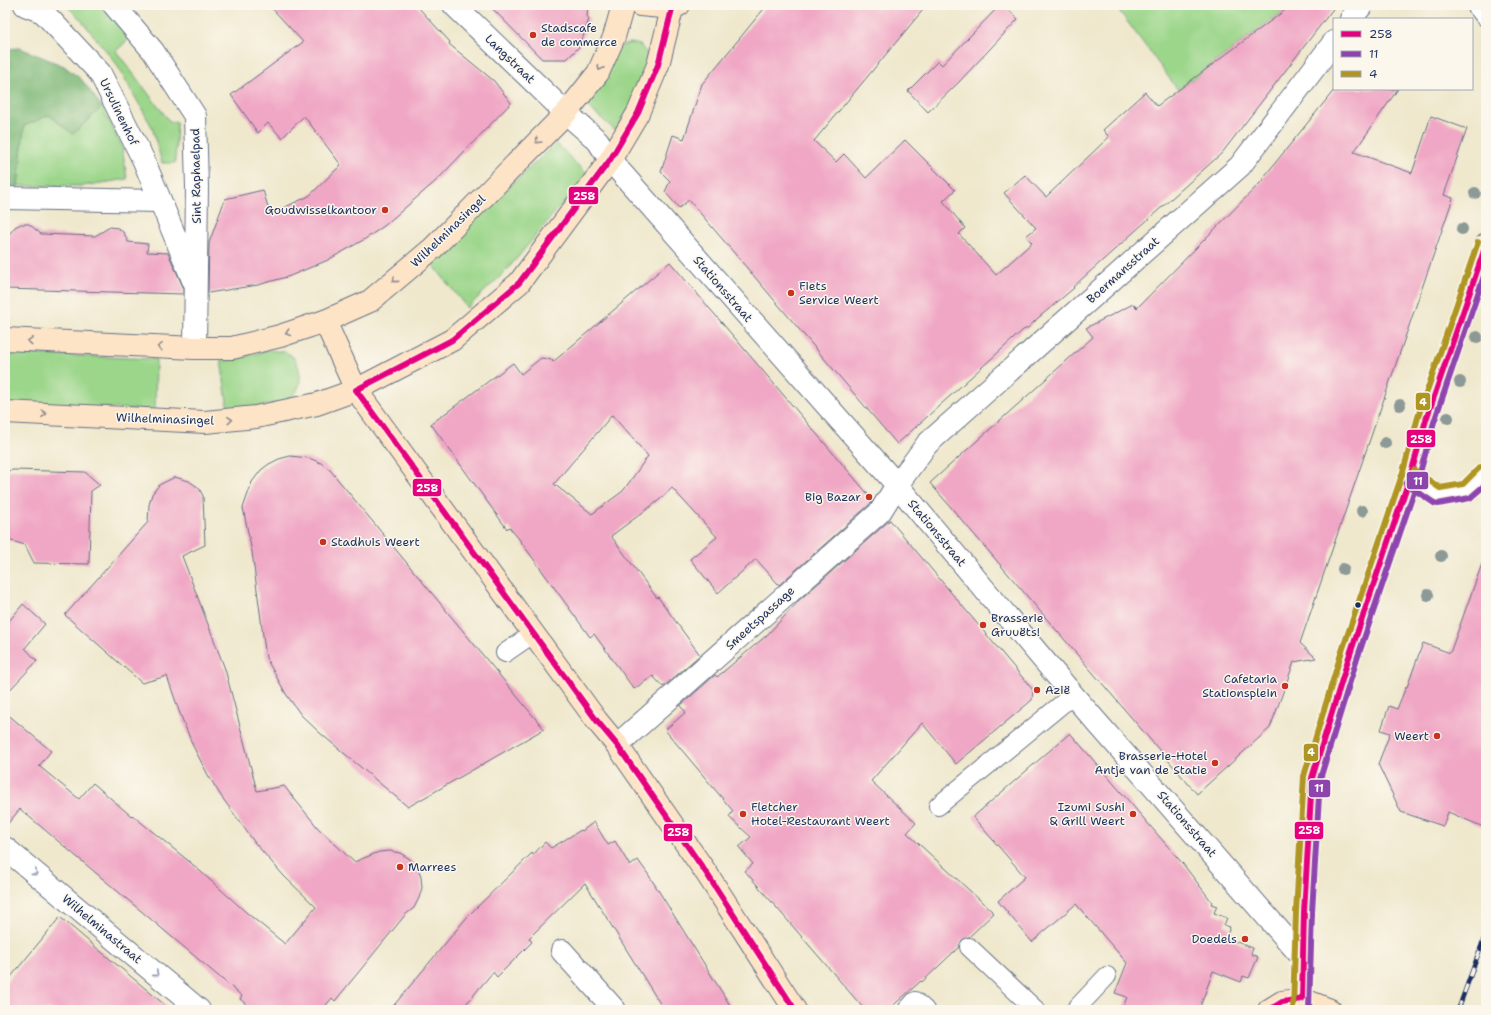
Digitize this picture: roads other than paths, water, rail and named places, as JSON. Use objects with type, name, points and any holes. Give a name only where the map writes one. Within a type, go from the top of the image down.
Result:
[{"type":"street","name":"Ursulinenhof","points":[[25,5],[43,12],[100,73],[144,162],[196,288]]},
{"type":"street","name":"Sint Raphaelpad","points":[[114,5],[153,52],[195,116],[197,187],[195,348]]},
{"type":"street","name":"Langstraat","points":[[454,5],[566,113]]},
{"type":"street","name":"Wilhelminasingel","points":[[5,340],[195,348],[232,348],[280,336],[325,321],[370,301],[433,248],[566,113],[598,73],[614,37],[622,5]]},
{"type":"street","points":[[640,5],[675,6]]},
{"type":"street","points":[[1352,18],[1362,5]]},
{"type":"street","points":[[1478,5],[1486,15]]},
{"type":"street","name":"Wilhelminasingel","points":[[5,412],[205,422],[256,417],[317,404],[356,390],[452,340],[519,283],[610,160],[638,112],[655,72],[675,6]]},
{"type":"street","name":"Boermansstraat","points":[[896,485],[927,444],[1240,166],[1333,43]]},
{"type":"street","name":"Stationsstraat","points":[[566,113],[598,141],[610,160],[896,485],[1074,695],[1303,958]]},
{"type":"street","points":[[5,198],[160,201]]},
{"type":"street","points":[[1302,1004],[1312,778],[1351,652],[1410,477],[1426,420],[1486,245]]},
{"type":"street","points":[[325,321],[356,390],[597,721],[617,745],[707,874],[795,1010]]},
{"type":"street","name":"Smeetspassage","points":[[617,745],[880,512],[896,485]]},
{"type":"street","name":"Wilhelminastraat","points":[[5,848],[199,1010]]},
{"type":"street","points":[[562,951],[615,1010]]},
{"type":"street","points":[[1269,1010],[1282,1002],[1302,1004],[1330,1010]]},
{"type":"lane","points":[[1410,477],[1438,496],[1467,491],[1486,473]]},
{"type":"lane","points":[[505,653],[534,633]]},
{"type":"lane","points":[[938,806],[1074,695]]},
{"type":"lane","points":[[969,947],[1036,1010]]},
{"type":"lane","points":[[1075,1010],[1107,976]]},
{"type":"lane","points":[[907,1010],[915,1001],[925,1010]]},
{"type":"railway","points":[[1458,1010],[1486,933]]},
{"type":"place","name":"Stadscafe de commerce","points":[[533,35]]},
{"type":"place","name":"Goudwisselkantoor","points":[[385,210]]},
{"type":"place","name":"Fiets Service Weert","points":[[791,293]]},
{"type":"place","name":"Big Bazar","points":[[869,497]]},
{"type":"place","name":"Stadhuis Weert","points":[[323,542]]},
{"type":"place","name":"Brasserie Gruuëts!","points":[[983,625]]},
{"type":"place","name":"Cafetaria Stationsplein","points":[[1285,686]]},
{"type":"place","name":"Azië","points":[[1037,690]]},
{"type":"place","name":"Weert","points":[[1437,736]]},
{"type":"place","name":"Brasserie-Hotel Antje van de Statie","points":[[1215,763]]},
{"type":"place","name":"Fletcher Hotel-Restaurant Weert","points":[[743,814]]},
{"type":"place","name":"Izumi Sushi & Grill Weert","points":[[1133,814]]},
{"type":"place","name":"Marrees","points":[[400,867]]},
{"type":"place","name":"Doedels","points":[[1245,939]]}]
